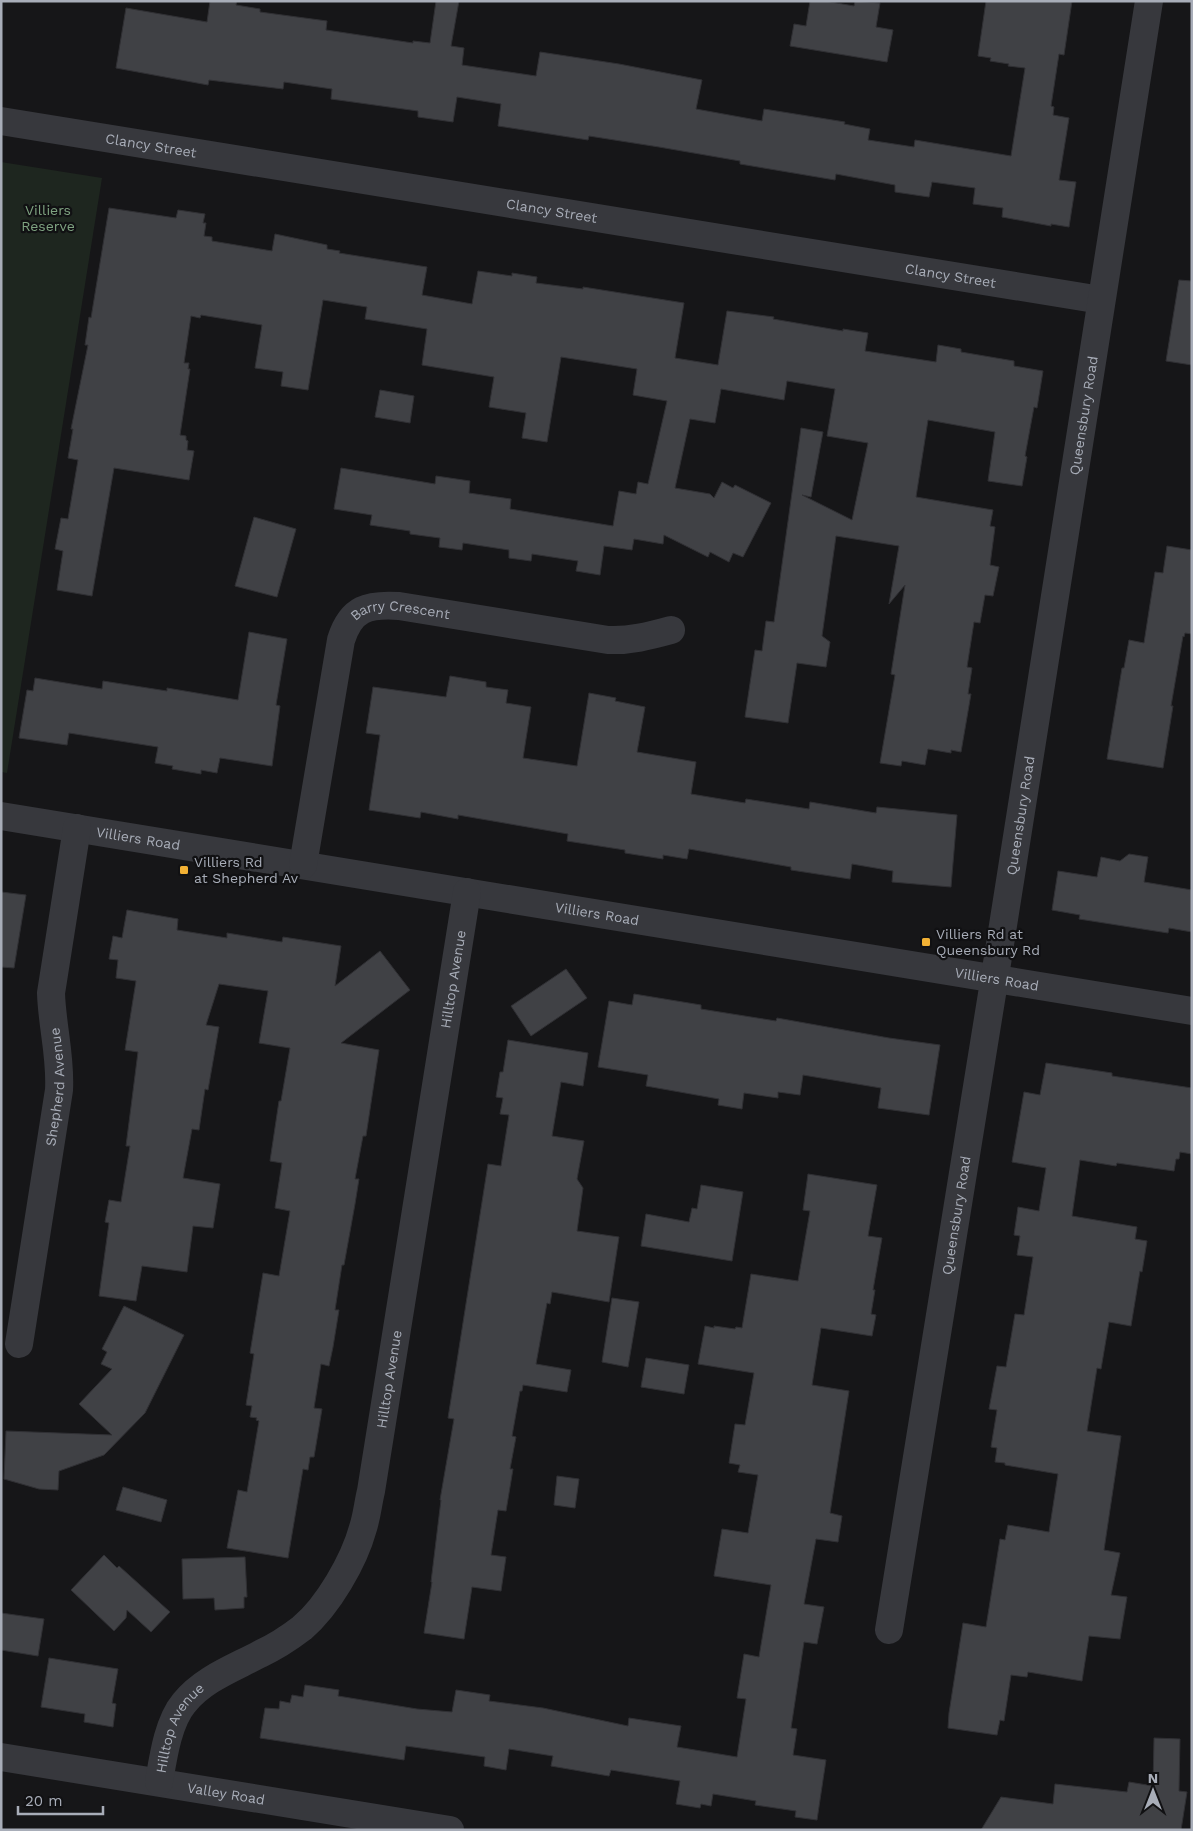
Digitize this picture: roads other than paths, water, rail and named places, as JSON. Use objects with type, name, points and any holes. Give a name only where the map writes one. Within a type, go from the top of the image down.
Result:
[{"type":"street","name":"Queensbury Road","points":[[889,1630],[995,978],[1149,1]]},
{"type":"street","name":"Clancy Street","points":[[1,121],[1101,300]]},
{"type":"street","name":"Barry Crescent","points":[[303,865],[341,640],[345,627],[354,615],[367,607],[382,605],[399,606],[616,640],[643,638],[671,630]]},
{"type":"street","name":"Villiers Road","points":[[1,816],[1192,1011]]},
{"type":"street","name":"Shepherd Avenue","points":[[19,1344],[59,1090],[60,1072],[52,1011],[52,993],[77,828]]},
{"type":"street","name":"Hilltop Avenue","points":[[159,1782],[172,1724],[183,1704],[200,1687],[275,1647],[303,1627],[341,1579],[364,1528],[467,892]]},
{"type":"street","name":"Valley Road","points":[[1,1757],[450,1830]]},
{"type":"place","name":"Villiers Rd at Shepherd Av","points":[[184,870]]},
{"type":"place","name":"Villiers Rd at Queensbury Rd","points":[[926,942]]},
{"type":"park label","name":"Villiers Reserve","points":[[48,218]]}]
